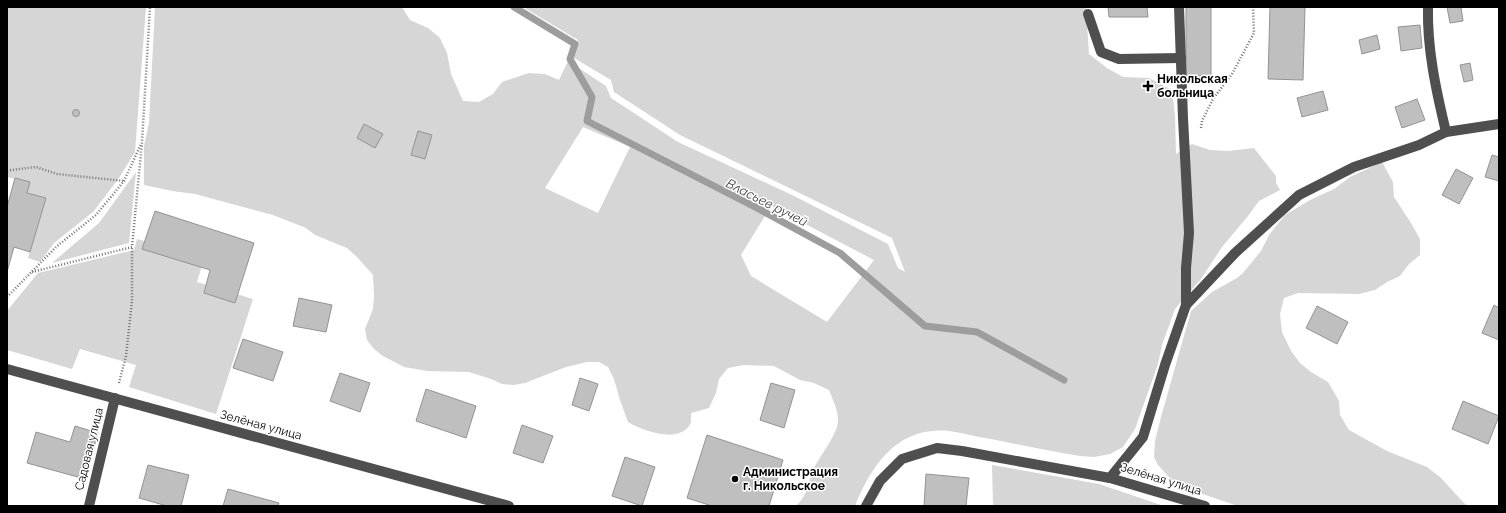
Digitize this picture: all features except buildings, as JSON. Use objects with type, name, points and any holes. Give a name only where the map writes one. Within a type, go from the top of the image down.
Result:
[{"type":"street","points":[[1110,478],[1143,437],[1165,365],[1186,305],[1186,268],[1189,234],[1180,58],[1179,7]]},
{"type":"street","points":[[1428,7],[1428,41],[1435,85],[1446,132]]},
{"type":"street","points":[[1088,14],[1101,52],[1119,59],[1180,58]]},
{"type":"street","points":[[1186,305],[1235,253],[1299,195],[1354,167],[1419,145],[1446,132],[1499,124]]},
{"type":"street","name":"Зелёная улица","points":[[7,369],[509,506]]},
{"type":"street","name":"Садовая улица","points":[[89,506],[115,398]]},
{"type":"street","name":"Зелёная улица","points":[[866,506],[880,481],[902,459],[937,448],[962,451],[1110,478],[1205,506]]},
{"type":"path","points":[[115,398],[126,356],[132,301],[132,246],[142,142],[150,7]]},
{"type":"path","points":[[1201,129],[1202,121],[1213,99],[1232,74],[1254,33],[1253,7]]},
{"type":"path","points":[[7,297],[56,247],[96,215],[124,181],[142,142]]},
{"type":"path","points":[[7,171],[36,167],[57,174],[124,181]]},
{"type":"path","points":[[32,272],[132,246]]},
{"type":"shaded area","points":[[7,7],[146,7],[135,152],[119,178],[93,212],[54,243],[40,262],[28,258],[46,198],[27,193],[30,182],[7,177]]},
{"type":"shaded area","points":[[155,7],[402,7],[410,20],[428,28],[440,38],[447,53],[451,74],[463,101],[479,102],[493,94],[502,82],[529,73],[545,74],[559,80],[568,61],[606,86],[611,98],[678,142],[792,195],[888,244],[898,268],[905,272],[892,238],[680,135],[614,92],[611,80],[574,58],[578,40],[523,7],[1086,7],[1089,54],[1107,68],[1123,77],[1149,78],[1172,90],[1175,115],[1176,154],[1192,144],[1210,150],[1228,151],[1254,148],[1276,176],[1276,183],[1280,190],[1259,201],[1222,247],[1201,279],[1175,309],[1162,345],[1158,364],[1135,429],[1123,447],[1110,454],[1094,457],[1080,456],[949,431],[931,431],[915,435],[901,441],[889,451],[879,462],[870,476],[855,506],[796,506],[805,494],[812,473],[835,433],[837,426],[837,412],[829,390],[814,383],[800,380],[774,366],[744,365],[728,368],[719,379],[716,393],[709,408],[691,413],[691,422],[689,426],[685,430],[672,435],[648,431],[628,422],[614,379],[608,367],[599,362],[587,362],[566,367],[525,383],[514,385],[502,384],[469,372],[427,371],[404,367],[383,356],[374,349],[367,340],[365,329],[373,309],[373,275],[347,248],[315,235],[306,228],[273,215],[195,194],[144,185],[144,146],[149,123]],"holes":[[[583,127],[630,147],[598,213],[545,188]],[[771,206],[874,260],[827,322],[751,276],[741,255]]]},
{"type":"shaded area","points":[[1382,162],[1393,182],[1394,197],[1420,239],[1420,255],[1409,264],[1400,276],[1375,290],[1359,294],[1298,293],[1284,298],[1280,314],[1282,332],[1291,351],[1300,363],[1311,372],[1328,382],[1339,401],[1340,415],[1349,430],[1387,451],[1427,467],[1440,477],[1468,506],[1238,506],[1182,487],[1169,477],[1158,465],[1154,457],[1155,441],[1161,417],[1191,311],[1212,292],[1243,273],[1261,251],[1269,235],[1285,215],[1310,200],[1334,189],[1350,177]]},
{"type":"shaded area","points":[[136,172],[129,243],[52,263],[99,223]]},
{"type":"shaded area","points":[[137,239],[204,259],[197,282],[253,299],[216,414],[129,387],[136,365],[80,349],[72,369],[7,350],[7,311],[38,273],[134,250]]},
{"type":"shaded area","points":[[992,465],[1099,484],[1164,506],[993,506]]},
{"type":"waterway","name":"Власьев ручей","points":[[514,7],[575,44],[570,59],[592,97],[587,121],[755,207],[840,253],[925,326],[977,332],[1064,380]]},
{"type":"place","name":"Никольская больница","points":[[1148,86]]},
{"type":"place","name":"Администрация г. Никольское","points":[[735,479]]}]
